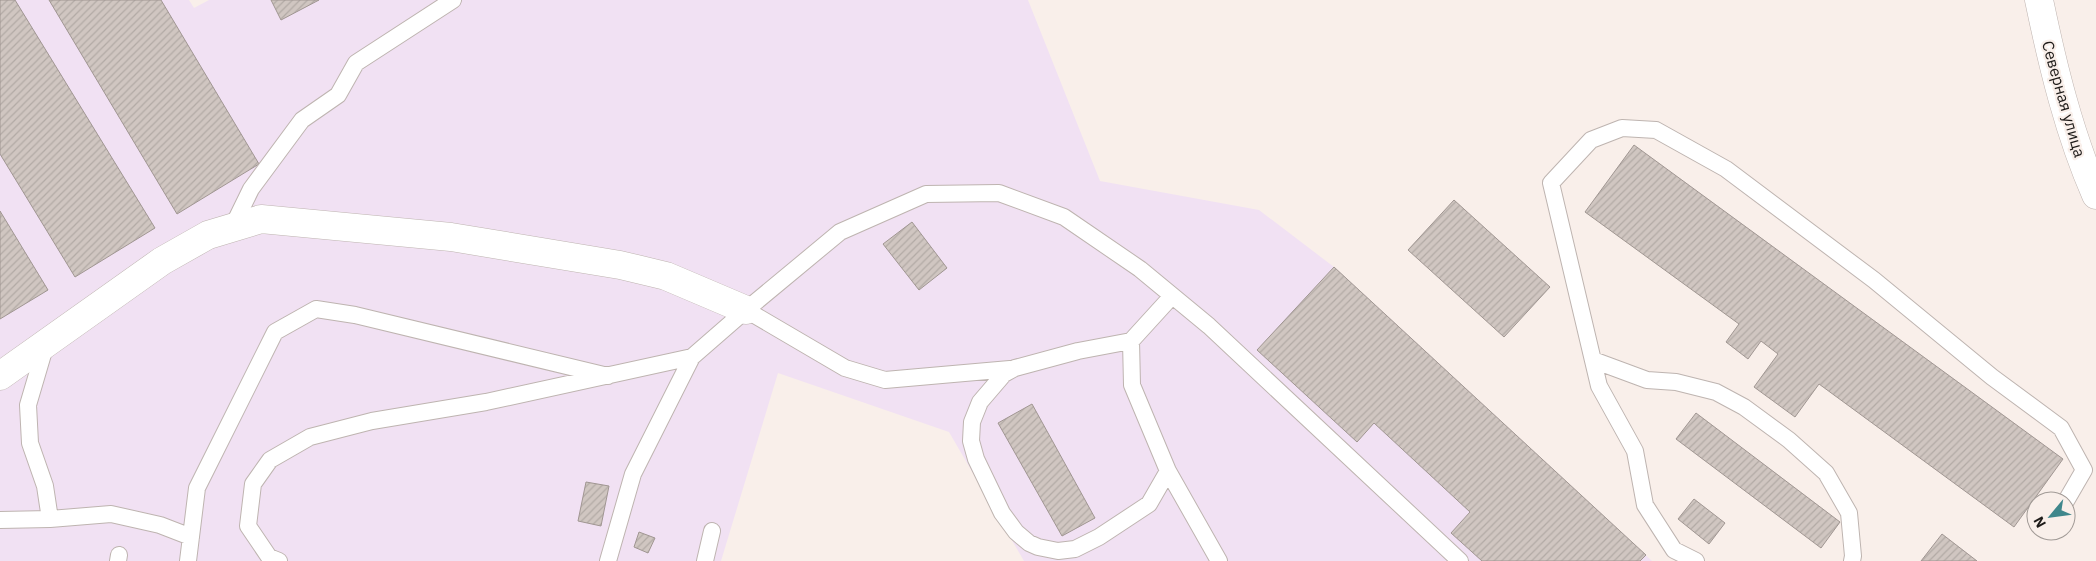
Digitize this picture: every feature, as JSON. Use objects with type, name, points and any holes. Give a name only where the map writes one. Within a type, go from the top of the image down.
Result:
[{"type":"street","name":"Северная улица","points":[[2039,0],[2050,55],[2079,155],[2096,195]]},
{"type":"street","points":[[0,376],[162,260],[208,235],[261,219],[450,237],[620,265],[666,276],[746,310]]},
{"type":"lane","points":[[232,228],[251,189],[302,120],[338,95],[356,63],[453,0]]},
{"type":"lane","points":[[1696,561],[1674,550],[1645,505],[1635,451],[1599,386],[1551,183],[1592,140],[1622,128],[1656,130],[1734,175],[1874,280],[1992,377],[2061,428],[2084,470],[2072,491]]},
{"type":"lane","points":[[608,561],[633,474],[692,357],[840,232],[926,194],[999,193],[1064,217],[1140,268],[1209,326],[1460,561]]},
{"type":"lane","points":[[746,310],[845,368],[886,380],[1015,368],[1078,351],[1131,341],[1172,296]]},
{"type":"lane","points":[[188,561],[197,488],[275,332],[316,309],[355,316],[608,376]]},
{"type":"lane","points":[[1131,341],[1132,385],[1168,471],[1219,561]]},
{"type":"lane","points":[[47,343],[28,406],[30,443],[46,486],[50,519]]},
{"type":"lane","points":[[279,561],[269,557],[248,526],[253,484],[270,460],[310,437],[372,421],[486,402],[692,357]]},
{"type":"lane","points":[[1593,360],[1647,380],[1676,382],[1716,392],[1744,407],[1789,440],[1826,473],[1849,513],[1852,561]]},
{"type":"lane","points":[[1015,368],[995,382],[980,402],[972,422],[971,441],[976,458],[1002,513],[1016,532],[1029,543],[1058,551],[1075,549],[1099,537],[1149,504],[1168,471]]},
{"type":"lane","points":[[0,520],[50,519],[111,514],[160,525],[191,537]]},
{"type":"lane","points":[[705,561],[712,531]]},
{"type":"shaded area","points":[[0,0],[189,0],[194,8],[209,0],[1028,0],[1100,181],[1259,210],[1334,267],[1652,561],[1024,561],[949,432],[778,373],[721,561],[0,561]]},
{"type":"building","points":[[0,0],[15,0],[155,228],[75,277],[0,154]]},
{"type":"building","points":[[49,0],[161,0],[259,164],[177,214]]},
{"type":"building","points":[[271,0],[319,0],[281,20]]},
{"type":"building","points":[[1634,145],[2063,459],[2040,491],[2026,491],[2026,510],[2014,527],[1819,384],[1795,417],[1754,387],[1778,354],[1761,341],[1748,359],[1726,342],[1739,324],[1585,212]]},
{"type":"building","points":[[1454,200],[1550,287],[1504,337],[1408,250]]},
{"type":"building","points":[[0,211],[48,290],[0,319]]},
{"type":"building","points":[[912,222],[947,268],[919,290],[883,244]]},
{"type":"building","points":[[1334,267],[1646,555],[1640,561],[1482,561],[1451,533],[1470,512],[1374,423],[1357,442],[1257,350]]},
{"type":"building","points":[[1032,404],[1095,518],[1062,536],[998,423]]},
{"type":"building","points":[[1696,413],[1840,522],[1821,548],[1676,439]]},
{"type":"building","points":[[586,482],[609,486],[601,526],[578,521]]},
{"type":"building","points":[[1694,499],[1725,523],[1709,544],[1678,519]]},
{"type":"building","points":[[639,532],[655,538],[648,553],[634,547]]},
{"type":"building","points":[[1942,534],[1977,561],[1921,561]]}]
